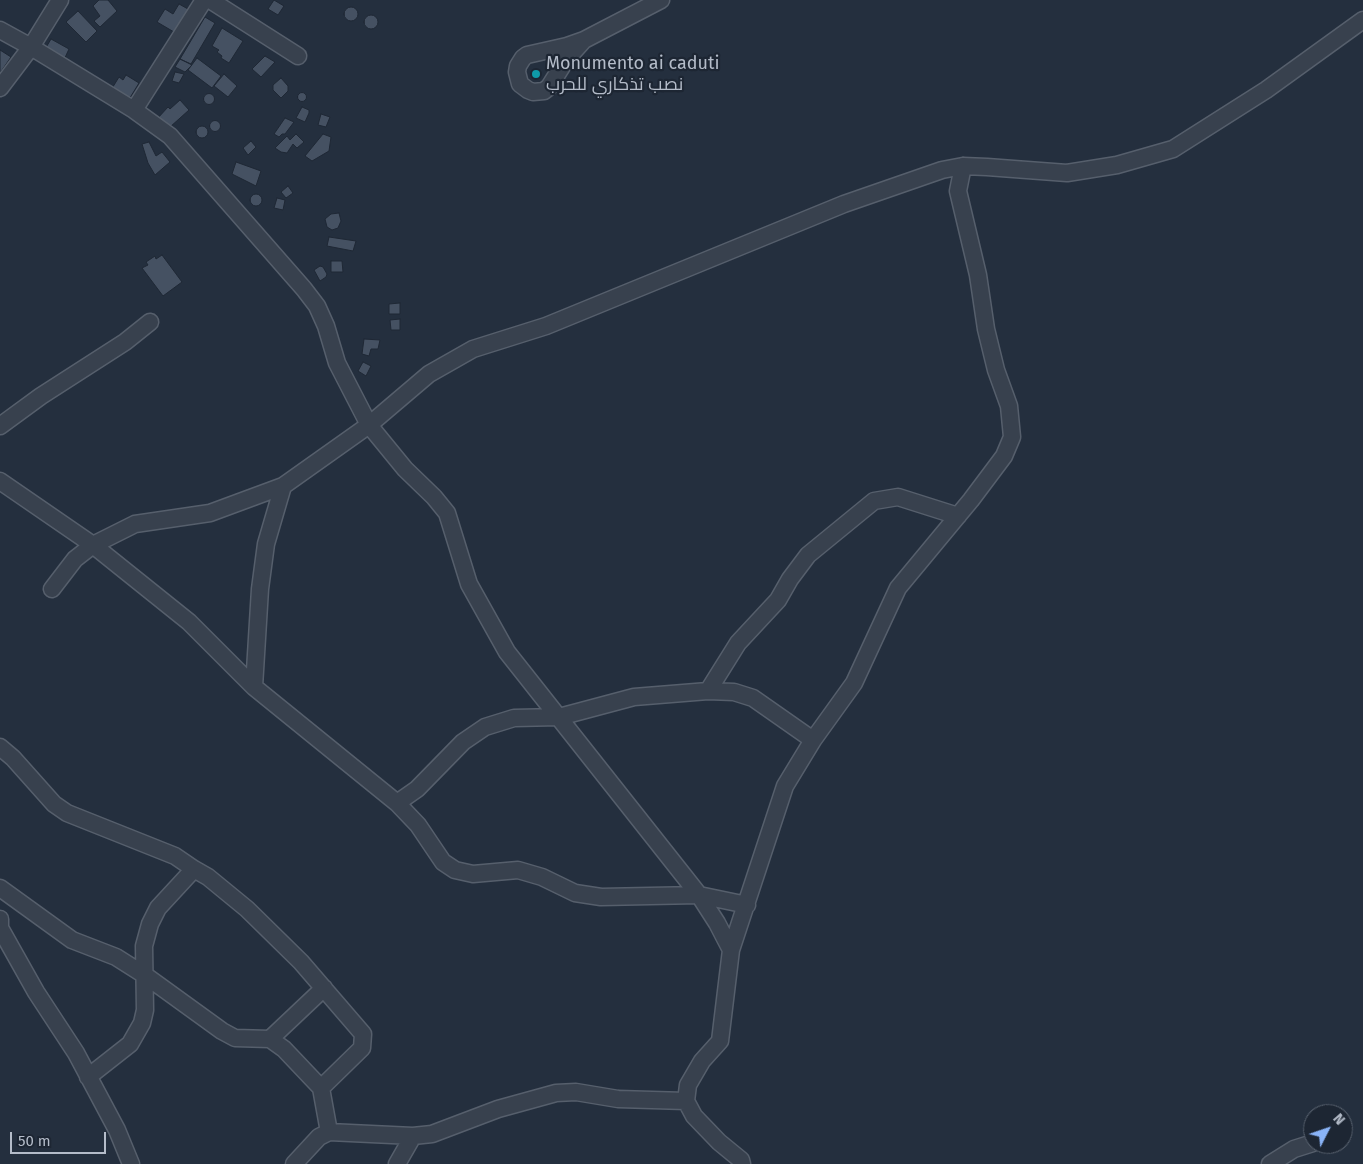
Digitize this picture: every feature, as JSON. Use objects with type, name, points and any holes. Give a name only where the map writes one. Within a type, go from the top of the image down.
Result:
[{"type":"street","points":[[0,88],[31,47],[60,0]]},
{"type":"street","points":[[134,110],[204,0]]},
{"type":"street","points":[[210,0],[298,56]]},
{"type":"street","points":[[584,40],[661,0]]},
{"type":"street","points":[[52,589],[75,559],[93,545],[135,524],[210,513],[283,486],[369,425],[429,374],[473,349],[546,326],[844,204],[942,170],[963,166],[1067,173],[1117,165],[1174,149],[1266,90],[1363,20]]},
{"type":"street","points":[[0,30],[134,110],[170,136],[304,289],[320,312],[337,363],[369,425],[405,470],[447,513],[469,584],[507,652],[699,895],[731,950]]},
{"type":"street","points":[[742,1164],[741,1160],[694,1116],[686,1101],[688,1085],[702,1061],[720,1041],[731,950],[785,786],[813,740],[854,684],[898,588],[958,516],[1004,456],[1012,437],[1008,406],[996,370],[986,329],[978,274],[958,192],[963,166]]},
{"type":"street","points":[[0,426],[41,396],[125,342],[150,322]]},
{"type":"street","points":[[0,481],[93,545],[189,622],[254,687],[396,803],[418,825],[443,862],[455,870],[473,874],[518,870],[542,877],[575,893],[601,898],[699,895],[747,904]]},
{"type":"street","points":[[254,687],[260,589],[266,544],[283,486]]},
{"type":"street","points":[[708,691],[738,643],[778,600],[790,579],[808,555],[874,501],[898,497],[958,516]]},
{"type":"street","points":[[396,803],[417,789],[463,742],[485,727],[514,718],[559,717],[634,697],[708,691],[734,692],[753,698],[813,740]]},
{"type":"street","points":[[0,746],[54,804],[67,813],[175,856],[208,877],[247,909],[302,962],[362,1034],[362,1048],[321,1088]]},
{"type":"street","points":[[88,1077],[130,1044],[142,1023],[146,1010],[144,946],[150,924],[158,908],[194,869]]},
{"type":"street","points":[[0,888],[72,940],[116,957],[146,976],[222,1031],[235,1038],[270,1039],[284,1049],[321,1088],[329,1132]]},
{"type":"street","points":[[0,919],[0,928],[36,992],[76,1053],[117,1130],[131,1164]]},
{"type":"street","points":[[270,1039],[324,988]]},
{"type":"street","points":[[294,1164],[319,1137],[329,1132],[413,1136],[432,1134],[498,1109],[556,1093],[576,1092],[618,1099],[686,1101]]},
{"type":"street","points":[[397,1164],[413,1136]]},
{"type":"street","points":[[1270,1164],[1294,1148],[1303,1146]]},
{"type":"building","points":[[99,0],[108,0],[117,11],[100,27],[94,21],[100,16],[93,6]]},
{"type":"building","points":[[274,0],[284,6],[278,15],[268,9]]},
{"type":"building","points":[[179,4],[188,9],[174,32],[157,22],[165,9],[173,14]]},
{"type":"building","points":[[351,7],[356,9],[358,14],[356,19],[351,21],[346,19],[344,14],[346,9]]},
{"type":"building","points":[[78,11],[97,31],[86,42],[66,22]]},
{"type":"building","points":[[371,15],[376,17],[378,22],[376,27],[371,29],[366,27],[364,22],[366,17]]},
{"type":"building","points":[[205,17],[215,23],[191,64],[180,59]]},
{"type":"building","points":[[222,28],[243,41],[229,63],[221,58],[222,56],[217,52],[219,50],[212,46]]},
{"type":"building","points":[[51,39],[69,49],[63,62],[44,51]]},
{"type":"building","points":[[0,50],[11,57],[0,73]]},
{"type":"building","points":[[265,56],[275,62],[261,77],[252,69]]},
{"type":"building","points":[[197,58],[221,76],[212,88],[188,70]]},
{"type":"building","points":[[180,59],[192,65],[185,72],[175,67]]},
{"type":"building","points":[[175,72],[184,74],[179,83],[172,81]]},
{"type":"building","points":[[224,74],[237,86],[228,97],[214,86]]},
{"type":"building","points":[[126,75],[139,83],[128,101],[111,90],[119,77],[123,80]]},
{"type":"building","points":[[281,78],[288,86],[288,91],[281,98],[273,90],[273,85]]},
{"type":"building","points":[[209,93],[215,99],[209,105],[203,99]]},
{"type":"building","points":[[302,93],[306,97],[302,101],[298,97]]},
{"type":"building","points":[[180,100],[189,110],[170,127],[157,119],[168,107],[170,109]]},
{"type":"building","points":[[302,107],[309,110],[305,122],[296,118]]},
{"type":"building","points":[[321,114],[330,117],[326,127],[318,125]]},
{"type":"building","points":[[285,118],[294,122],[285,134],[279,137],[274,134]]},
{"type":"building","points":[[213,121],[217,121],[220,126],[219,130],[213,131],[210,128],[210,124]]},
{"type":"building","points":[[200,126],[204,126],[208,132],[204,138],[200,138],[196,134],[196,130]]},
{"type":"building","points":[[296,134],[304,142],[297,148],[293,144],[287,153],[275,148],[287,136],[290,140]]},
{"type":"building","points":[[323,134],[331,137],[329,151],[312,161],[305,156]]},
{"type":"building","points":[[251,141],[256,147],[248,155],[243,148]]},
{"type":"building","points":[[149,142],[156,156],[162,152],[170,162],[155,175],[148,163],[142,144]]},
{"type":"building","points":[[236,162],[261,171],[256,186],[232,174]]},
{"type":"building","points":[[288,186],[293,193],[286,198],[281,192]]},
{"type":"building","points":[[258,194],[261,195],[261,205],[254,206],[251,205],[250,198],[251,195]]},
{"type":"building","points":[[277,198],[285,200],[283,210],[274,208]]},
{"type":"building","points":[[339,213],[341,221],[338,228],[332,230],[327,227],[325,219],[331,214]]},
{"type":"building","points":[[329,237],[356,241],[353,251],[327,246]]},
{"type":"building","points":[[162,255],[182,282],[163,296],[142,268],[148,265],[146,262],[155,256],[156,259]]},
{"type":"building","points":[[331,261],[342,261],[343,272],[331,272]]},
{"type":"building","points":[[320,266],[323,267],[327,274],[320,281],[314,270]]},
{"type":"building","points":[[400,303],[400,314],[389,314],[389,304]]},
{"type":"building","points":[[400,319],[400,330],[391,330],[390,320]]},
{"type":"building","points":[[364,339],[380,340],[378,349],[371,349],[369,356],[362,354]]},
{"type":"building","points":[[363,362],[371,366],[366,376],[358,371]]},
{"type":"place","name":"Monumento ai caduti نصب تذكاري للحرب","points":[[536,74]]}]
